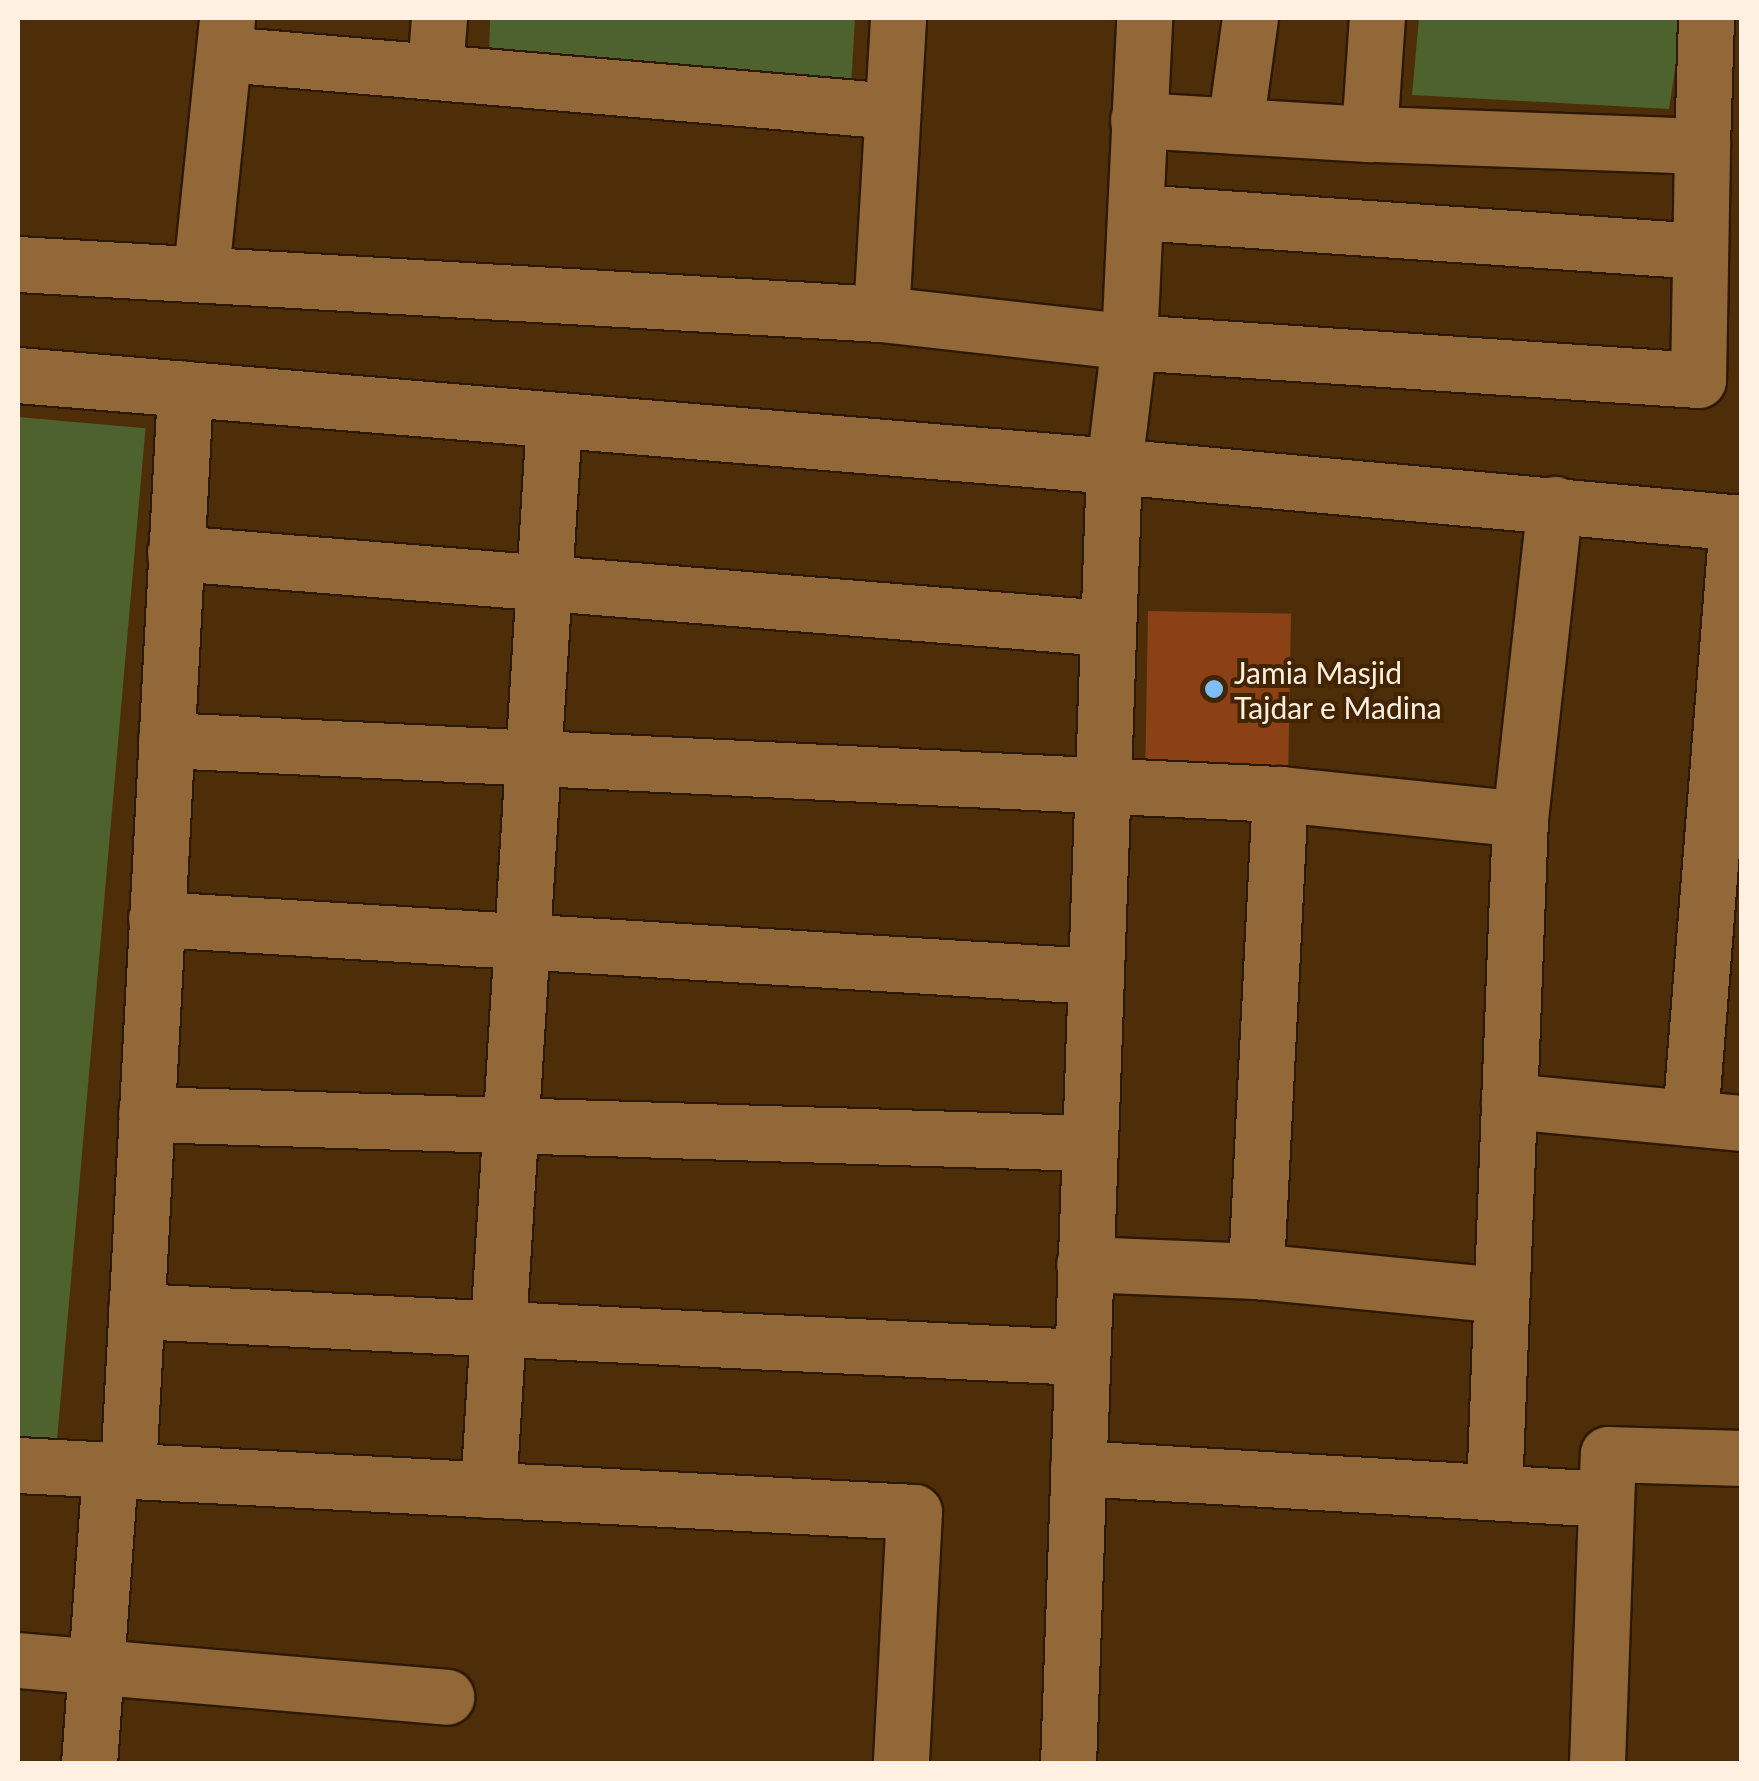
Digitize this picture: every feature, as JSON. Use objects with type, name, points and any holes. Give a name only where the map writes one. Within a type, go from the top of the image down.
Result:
[{"type":"street","points":[[880,314],[898,18]]},
{"type":"street","points":[[1068,1764],[1105,628],[1114,466],[1129,342],[1138,212],[1144,18]]},
{"type":"street","points":[[1235,126],[1250,18]]},
{"type":"street","points":[[1370,134],[1378,18]]},
{"type":"street","points":[[18,264],[201,271],[880,314],[1129,342],[1720,381],[1700,251],[1706,18]]},
{"type":"street","points":[[201,271],[225,36],[437,44],[893,112]]},
{"type":"street","points":[[1138,120],[1370,134],[1702,146]]},
{"type":"street","points":[[1138,212],[1700,251]]},
{"type":"street","points":[[18,376],[1114,466],[1739,523],[1716,1120],[1509,1102]]},
{"type":"street","points":[[89,1764],[96,1666],[136,1311],[185,388]]},
{"type":"street","points":[[488,1490],[541,582],[554,420]]},
{"type":"street","points":[[1494,1492],[1520,820],[1555,504]]},
{"type":"street","points":[[175,552],[1105,628]]},
{"type":"street","points":[[166,740],[1280,794],[1520,820]]},
{"type":"street","points":[[1256,1271],[1280,794]]},
{"type":"street","points":[[156,919],[1094,976]]},
{"type":"street","points":[[146,1114],[1088,1143]]},
{"type":"street","points":[[1084,1264],[1256,1271],[1501,1295]]},
{"type":"street","points":[[136,1311],[1081,1357]]},
{"type":"street","points":[[1597,1764],[1608,1454],[1742,1458]]},
{"type":"street","points":[[18,1465],[914,1512],[901,1764]]},
{"type":"street","points":[[1078,1468],[1606,1498]]},
{"type":"street","points":[[18,1660],[446,1697]]},
{"type":"green space","points":[[490,18],[855,18],[851,86],[489,56]]},
{"type":"green space","points":[[1419,18],[1683,18],[1669,109],[1412,95]]},
{"type":"green space","points":[[18,417],[146,428],[56,1448],[18,1445]]},
{"type":"building","name":"Jamia Masjid Tajdar e Madina","points":[[1148,611],[1291,613],[1288,765],[1145,763]]},
{"type":"place","name":"Jamia Masjid Tajdar e Madina","points":[[1214,689]]}]
